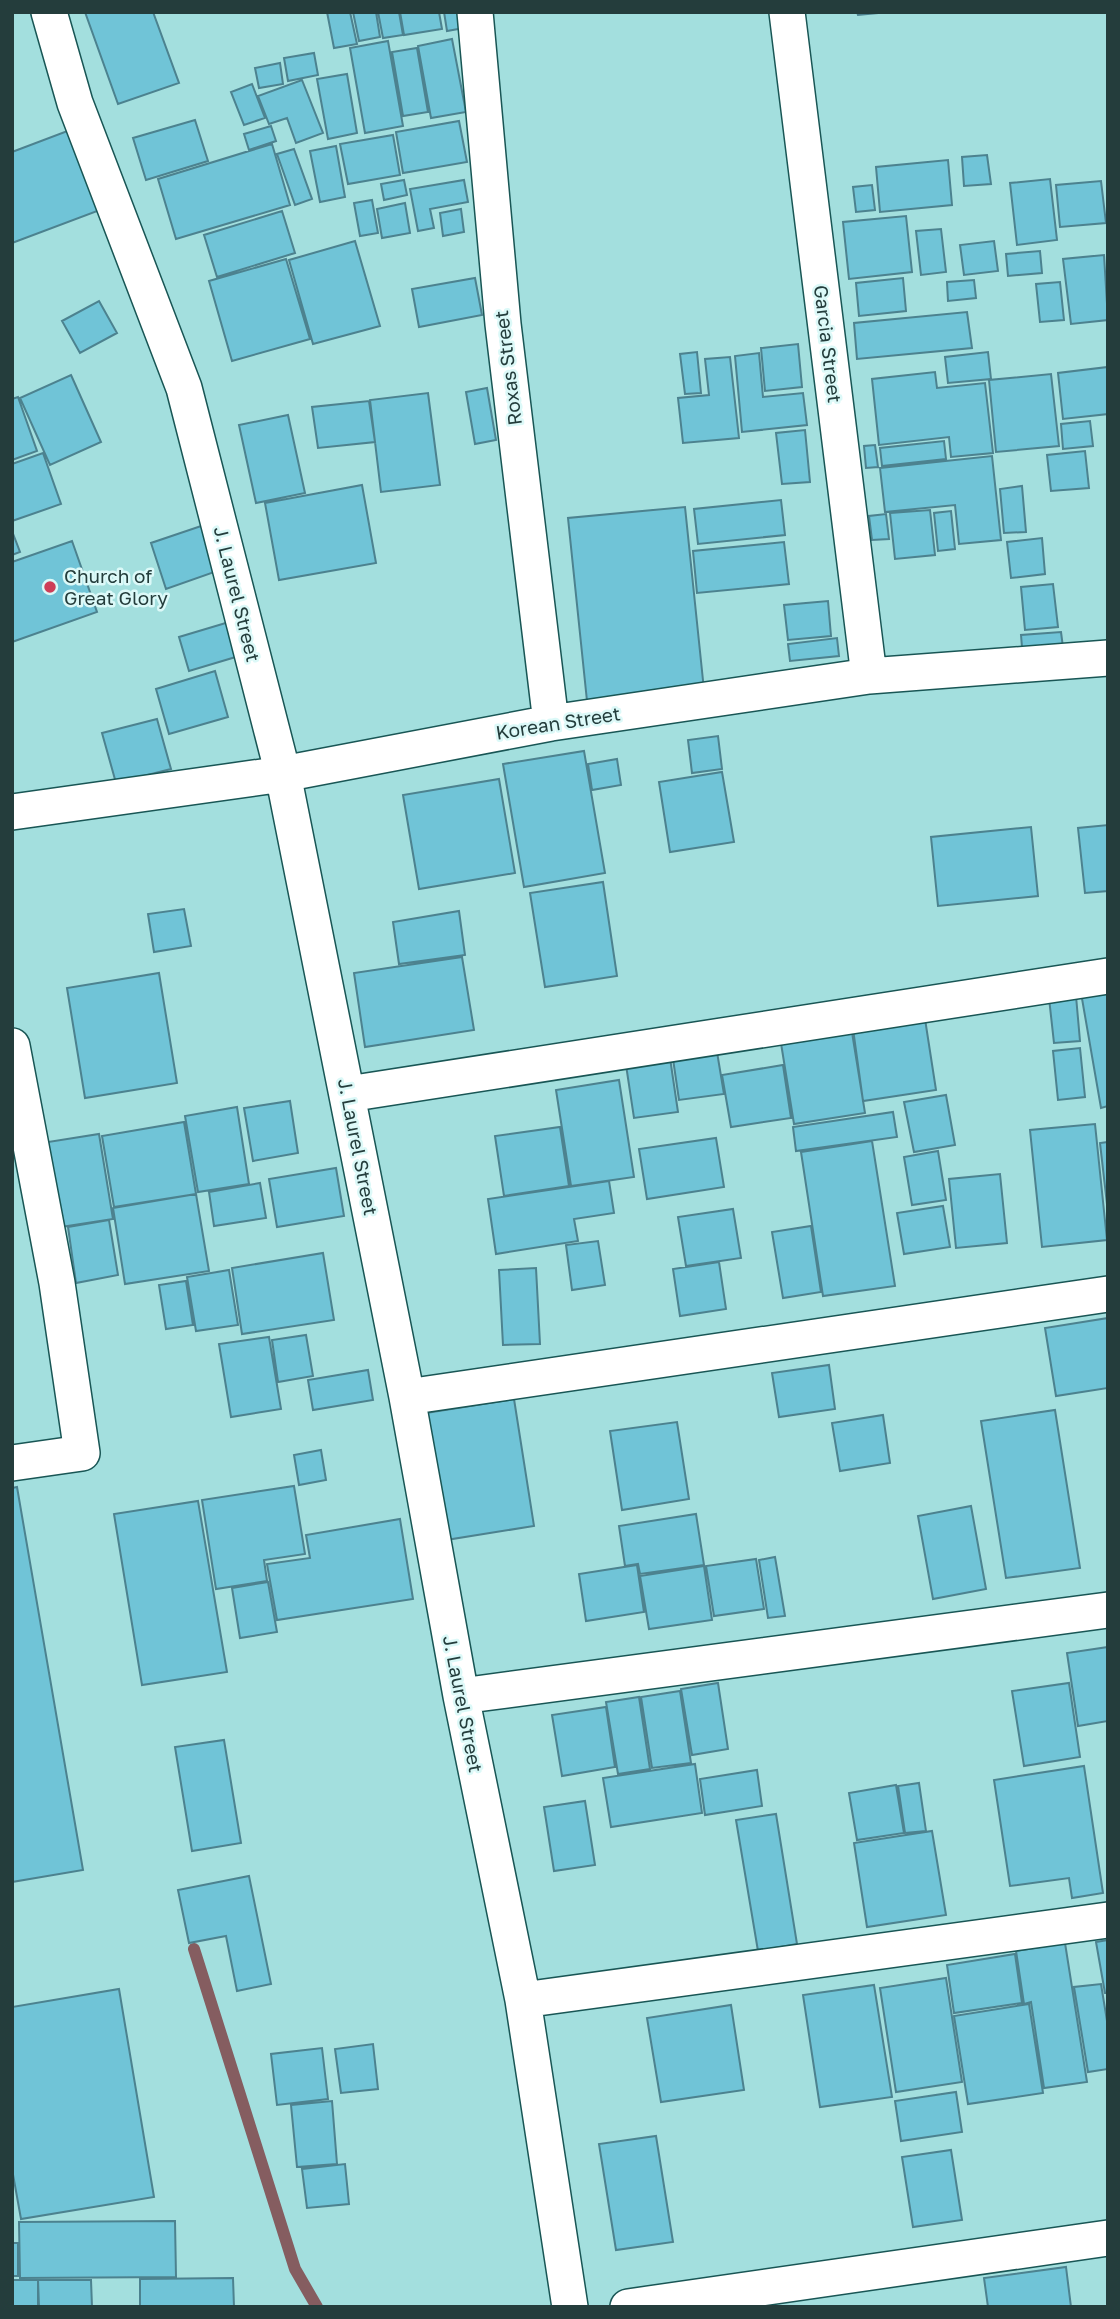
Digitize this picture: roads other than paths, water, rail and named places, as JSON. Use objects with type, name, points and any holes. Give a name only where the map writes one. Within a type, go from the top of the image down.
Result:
[{"type":"street","name":"J. Laurel Street","points":[[49,12],[75,103],[184,388],[283,774],[407,1397],[461,1696],[523,2000],[570,2307]]},
{"type":"street","name":"Roxas Street","points":[[475,12],[503,324],[551,723]]},
{"type":"street","name":"Garcia Street","points":[[787,12],[869,676]]},
{"type":"street","name":"Korean Street","points":[[12,812],[283,774],[551,723],[869,676],[1108,658]]},
{"type":"street","points":[[348,1094],[1108,976]]},
{"type":"street","points":[[12,1045],[57,1283],[82,1453],[12,1463]]},
{"type":"street","points":[[407,1397],[1108,1294]]},
{"type":"street","points":[[461,1696],[1108,1610]]},
{"type":"street","points":[[523,2000],[1108,1920]]},
{"type":"street","points":[[628,2307],[1108,2238]]},
{"type":"waterway","points":[[194,1949],[295,2269],[317,2307]]},
{"type":"place","name":"Church of Great Glory","points":[[50,587]]}]
